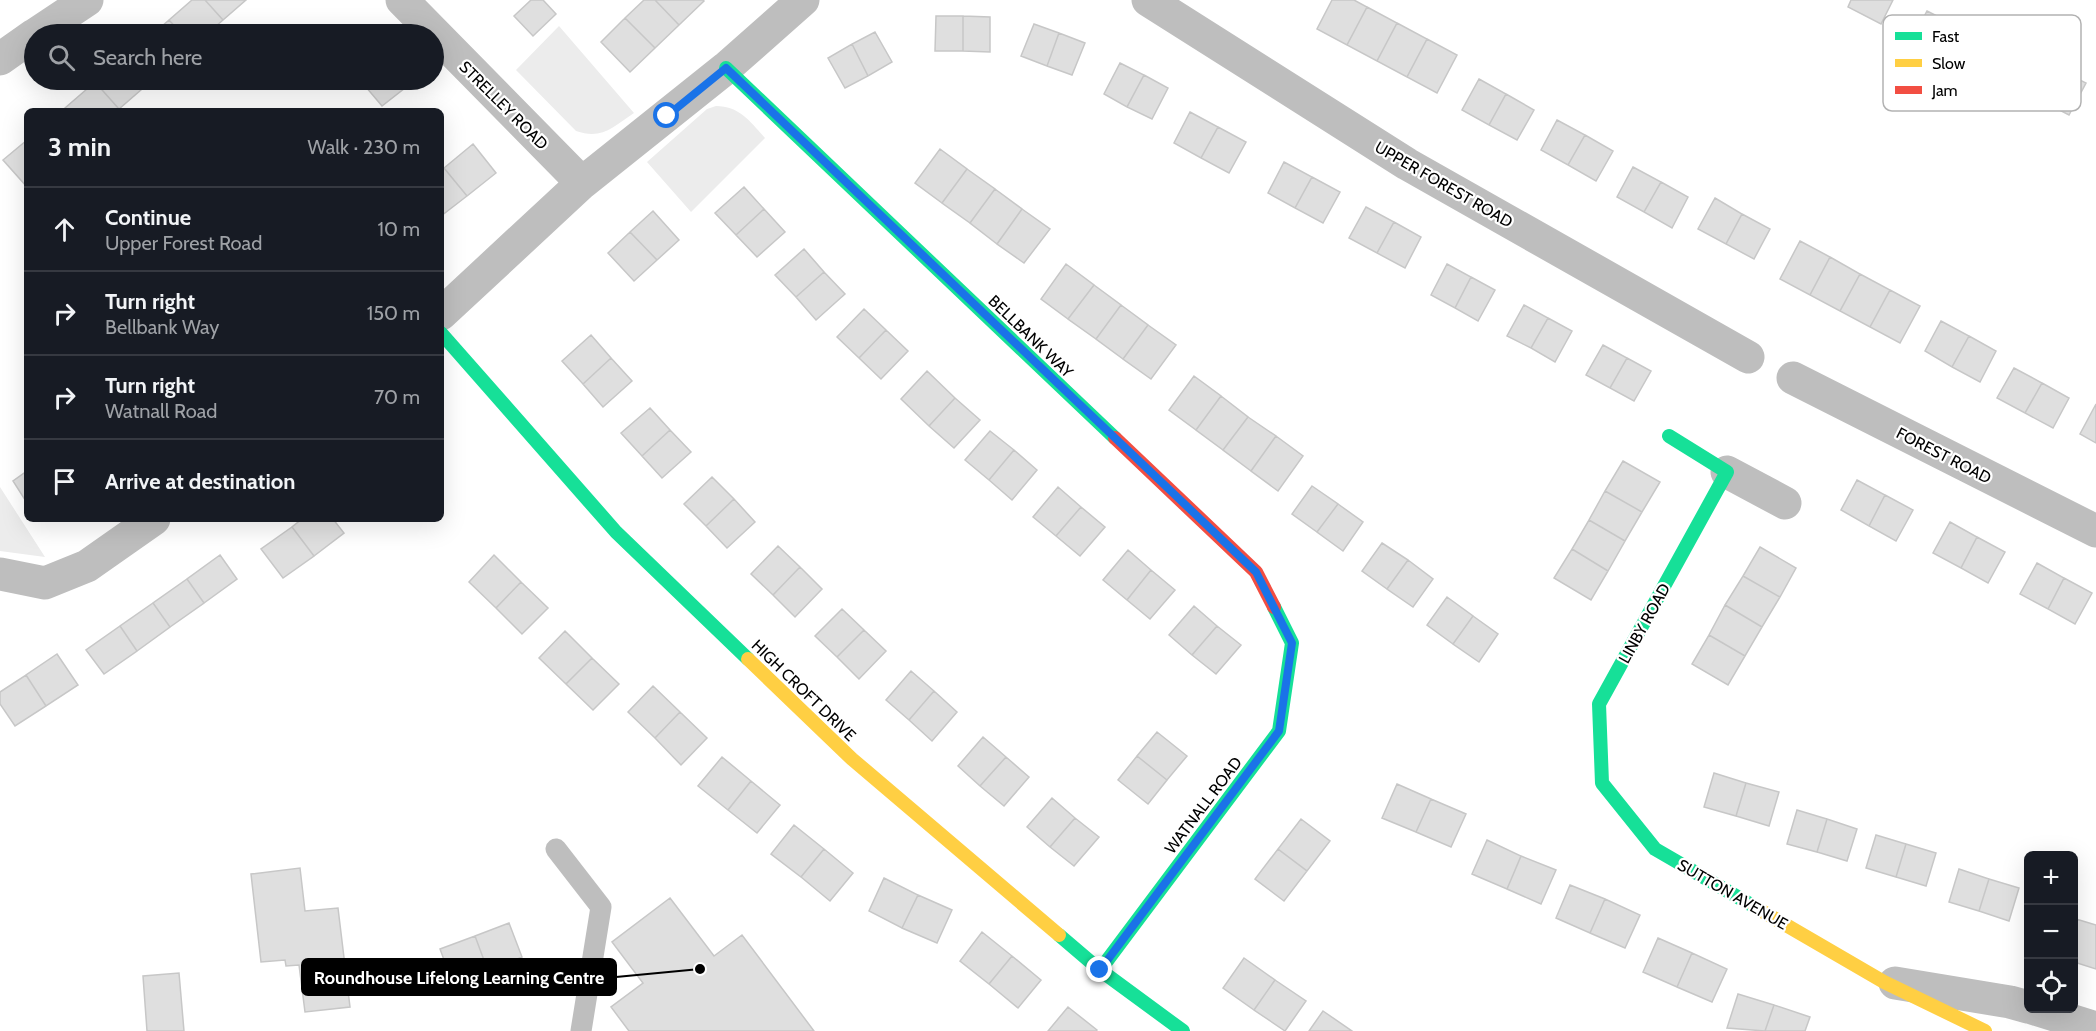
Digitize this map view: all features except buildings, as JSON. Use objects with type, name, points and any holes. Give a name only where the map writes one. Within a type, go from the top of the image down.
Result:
[{"type":"street","points":[[51,24],[87,0]]},
{"type":"street","name":"STRELLEY ROAD","points":[[402,0],[426,24]]},
{"type":"street","points":[[444,311],[582,183],[726,68],[803,0]]},
{"type":"street","name":"UPPER FOREST ROAD","points":[[1148,0],[1407,164],[1748,357]]},
{"type":"street","points":[[0,59],[24,43]]},
{"type":"street","name":"STRELLEY ROAD","points":[[444,43],[582,183]]},
{"type":"street","name":"BELLBANK WAY","points":[[726,68],[1256,572],[1292,643]]},
{"type":"street","name":"HIGH CROFT DRIVE","points":[[444,336],[616,532],[852,759],[1100,970],[1183,1031]]},
{"type":"street","name":"FOREST ROAD","points":[[1793,378],[2096,531]]},
{"type":"street","points":[[1669,436],[1727,472],[1785,503]]},
{"type":"street","name":"LINBY ROAD","points":[[1602,783],[1599,704],[1727,472]]},
{"type":"street","points":[[0,574],[45,583],[87,566],[150,522]]},
{"type":"street","name":"WATNALL ROAD","points":[[1100,970],[1279,731],[1292,643]]},
{"type":"street","name":"SUTTON AVENUE","points":[[1602,783],[1655,849],[1884,982],[1985,1031]]},
{"type":"street","name":"SUTTON AVENUE","points":[[1884,982],[2024,1006]]},
{"type":"street","name":"SUTTON AVENUE","points":[[2046,1013],[2096,1028]]},
{"type":"lane","points":[[556,849],[601,907],[581,1031]]},
{"type":"shaded area","points":[[559,26],[634,113],[607,131],[593,134],[576,131],[516,70]]},
{"type":"shaded area","points":[[716,106],[738,112],[749,120],[765,138],[691,212],[647,162],[707,109]]},
{"type":"shaded area","points":[[0,487],[45,557],[0,551]]},
{"type":"traffic: fast","points":[[726,68],[1115,438]]},
{"type":"traffic: fast","points":[[444,336],[616,532],[748,659]]},
{"type":"traffic: fast","points":[[1669,436],[1727,472],[1599,704],[1602,783],[1655,849],[1755,907]]},
{"type":"traffic: fast","points":[[1100,970],[1279,731],[1292,643],[1274,607]]},
{"type":"traffic: fast","points":[[1059,935],[1100,970],[1183,1031]]},
{"type":"traffic: slow","points":[[748,659],[852,759],[1059,935]]},
{"type":"traffic: slow","points":[[1755,907],[1884,982],[1985,1031]]},
{"type":"traffic: jam","points":[[1115,438],[1256,572],[1274,607]]},
{"type":"place","name":"Roundhouse Lifelong Learning Centre","points":[[700,969]]},
{"type":"route","points":[[667,116],[726,68],[1256,572],[1292,643],[1279,731],[1100,970]]}]
